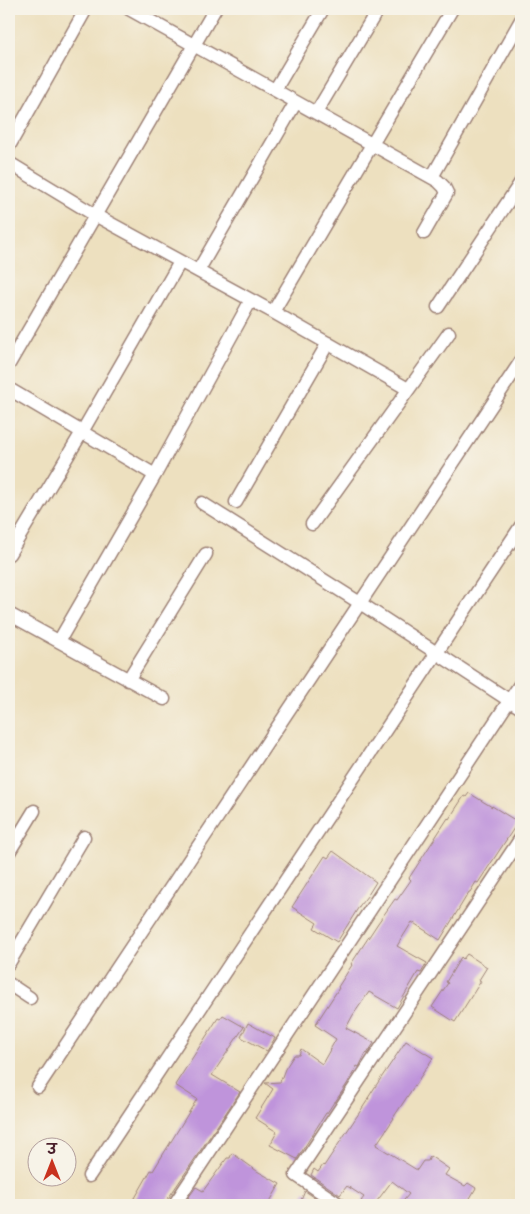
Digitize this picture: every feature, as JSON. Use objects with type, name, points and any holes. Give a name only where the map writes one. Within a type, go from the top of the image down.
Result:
[{"type":"street","points":[[9,146],[86,9]]},
{"type":"street","points":[[129,9],[438,181],[444,187],[446,193],[424,233]]},
{"type":"street","points":[[9,364],[215,9]]},
{"type":"street","points":[[275,90],[323,9]]},
{"type":"street","points":[[316,113],[378,9]]},
{"type":"street","points":[[273,312],[452,9]]},
{"type":"street","points":[[432,178],[521,20]]},
{"type":"street","points":[[198,271],[296,102]]},
{"type":"street","points":[[9,163],[95,215],[273,312],[408,389]]},
{"type":"street","points":[[438,308],[521,182]]},
{"type":"street","points":[[9,554],[180,262]]},
{"type":"street","points":[[59,641],[155,475],[251,300]]},
{"type":"street","points":[[312,524],[449,333]]},
{"type":"street","points":[[236,502],[328,343]]},
{"type":"street","points":[[38,1087],[521,361]]},
{"type":"street","points":[[9,389],[155,475]]},
{"type":"street","points":[[202,503],[521,708]]},
{"type":"street","points":[[89,1176],[521,526]]},
{"type":"street","points":[[128,680],[206,554]]},
{"type":"street","points":[[9,614],[164,699]]},
{"type":"street","points":[[174,1205],[521,683]]},
{"type":"street","points":[[9,852],[34,811]]},
{"type":"street","points":[[9,963],[84,836]]},
{"type":"street","points":[[340,1205],[296,1176],[521,838]]},
{"type":"street","points":[[9,984],[30,998]]},
{"type":"building","points":[[469,793],[518,822],[478,883],[476,882],[469,892],[440,940],[412,922],[397,946],[427,963],[421,973],[418,972],[397,1008],[369,992],[353,1015],[346,1028],[374,1043],[297,1159],[270,1145],[277,1132],[255,1118],[273,1089],[265,1083],[280,1082],[285,1069],[294,1055],[299,1055],[301,1049],[322,1064],[336,1039],[315,1025],[378,923],[411,880],[409,878],[448,818],[464,796],[466,797]]},
{"type":"building","points":[[333,851],[376,882],[337,942],[314,928],[317,923],[292,907],[325,856],[328,858]]},
{"type":"building","points":[[467,954],[487,967],[479,980],[481,981],[455,1022],[432,1007],[448,983],[446,982],[461,957],[463,959]]},
{"type":"building","points":[[223,1015],[244,1027],[212,1075],[240,1092],[167,1200],[166,1205],[131,1205],[151,1170],[153,1171],[197,1099],[175,1085],[218,1018],[220,1019]]},
{"type":"building","points":[[248,1023],[275,1038],[267,1051],[241,1037]]},
{"type":"building","points":[[406,1041],[433,1058],[376,1145],[417,1170],[423,1161],[428,1161],[430,1156],[449,1169],[445,1175],[465,1186],[468,1183],[476,1188],[466,1205],[400,1205],[409,1194],[392,1181],[374,1205],[367,1205],[361,1201],[364,1197],[347,1186],[340,1195],[311,1175],[314,1169],[318,1172],[324,1166]]},
{"type":"building","points":[[232,1153],[257,1171],[280,1184],[268,1205],[200,1205],[188,1198],[196,1187],[203,1191]]},
{"type":"building","points":[[305,1191],[326,1205],[299,1205]]}]
